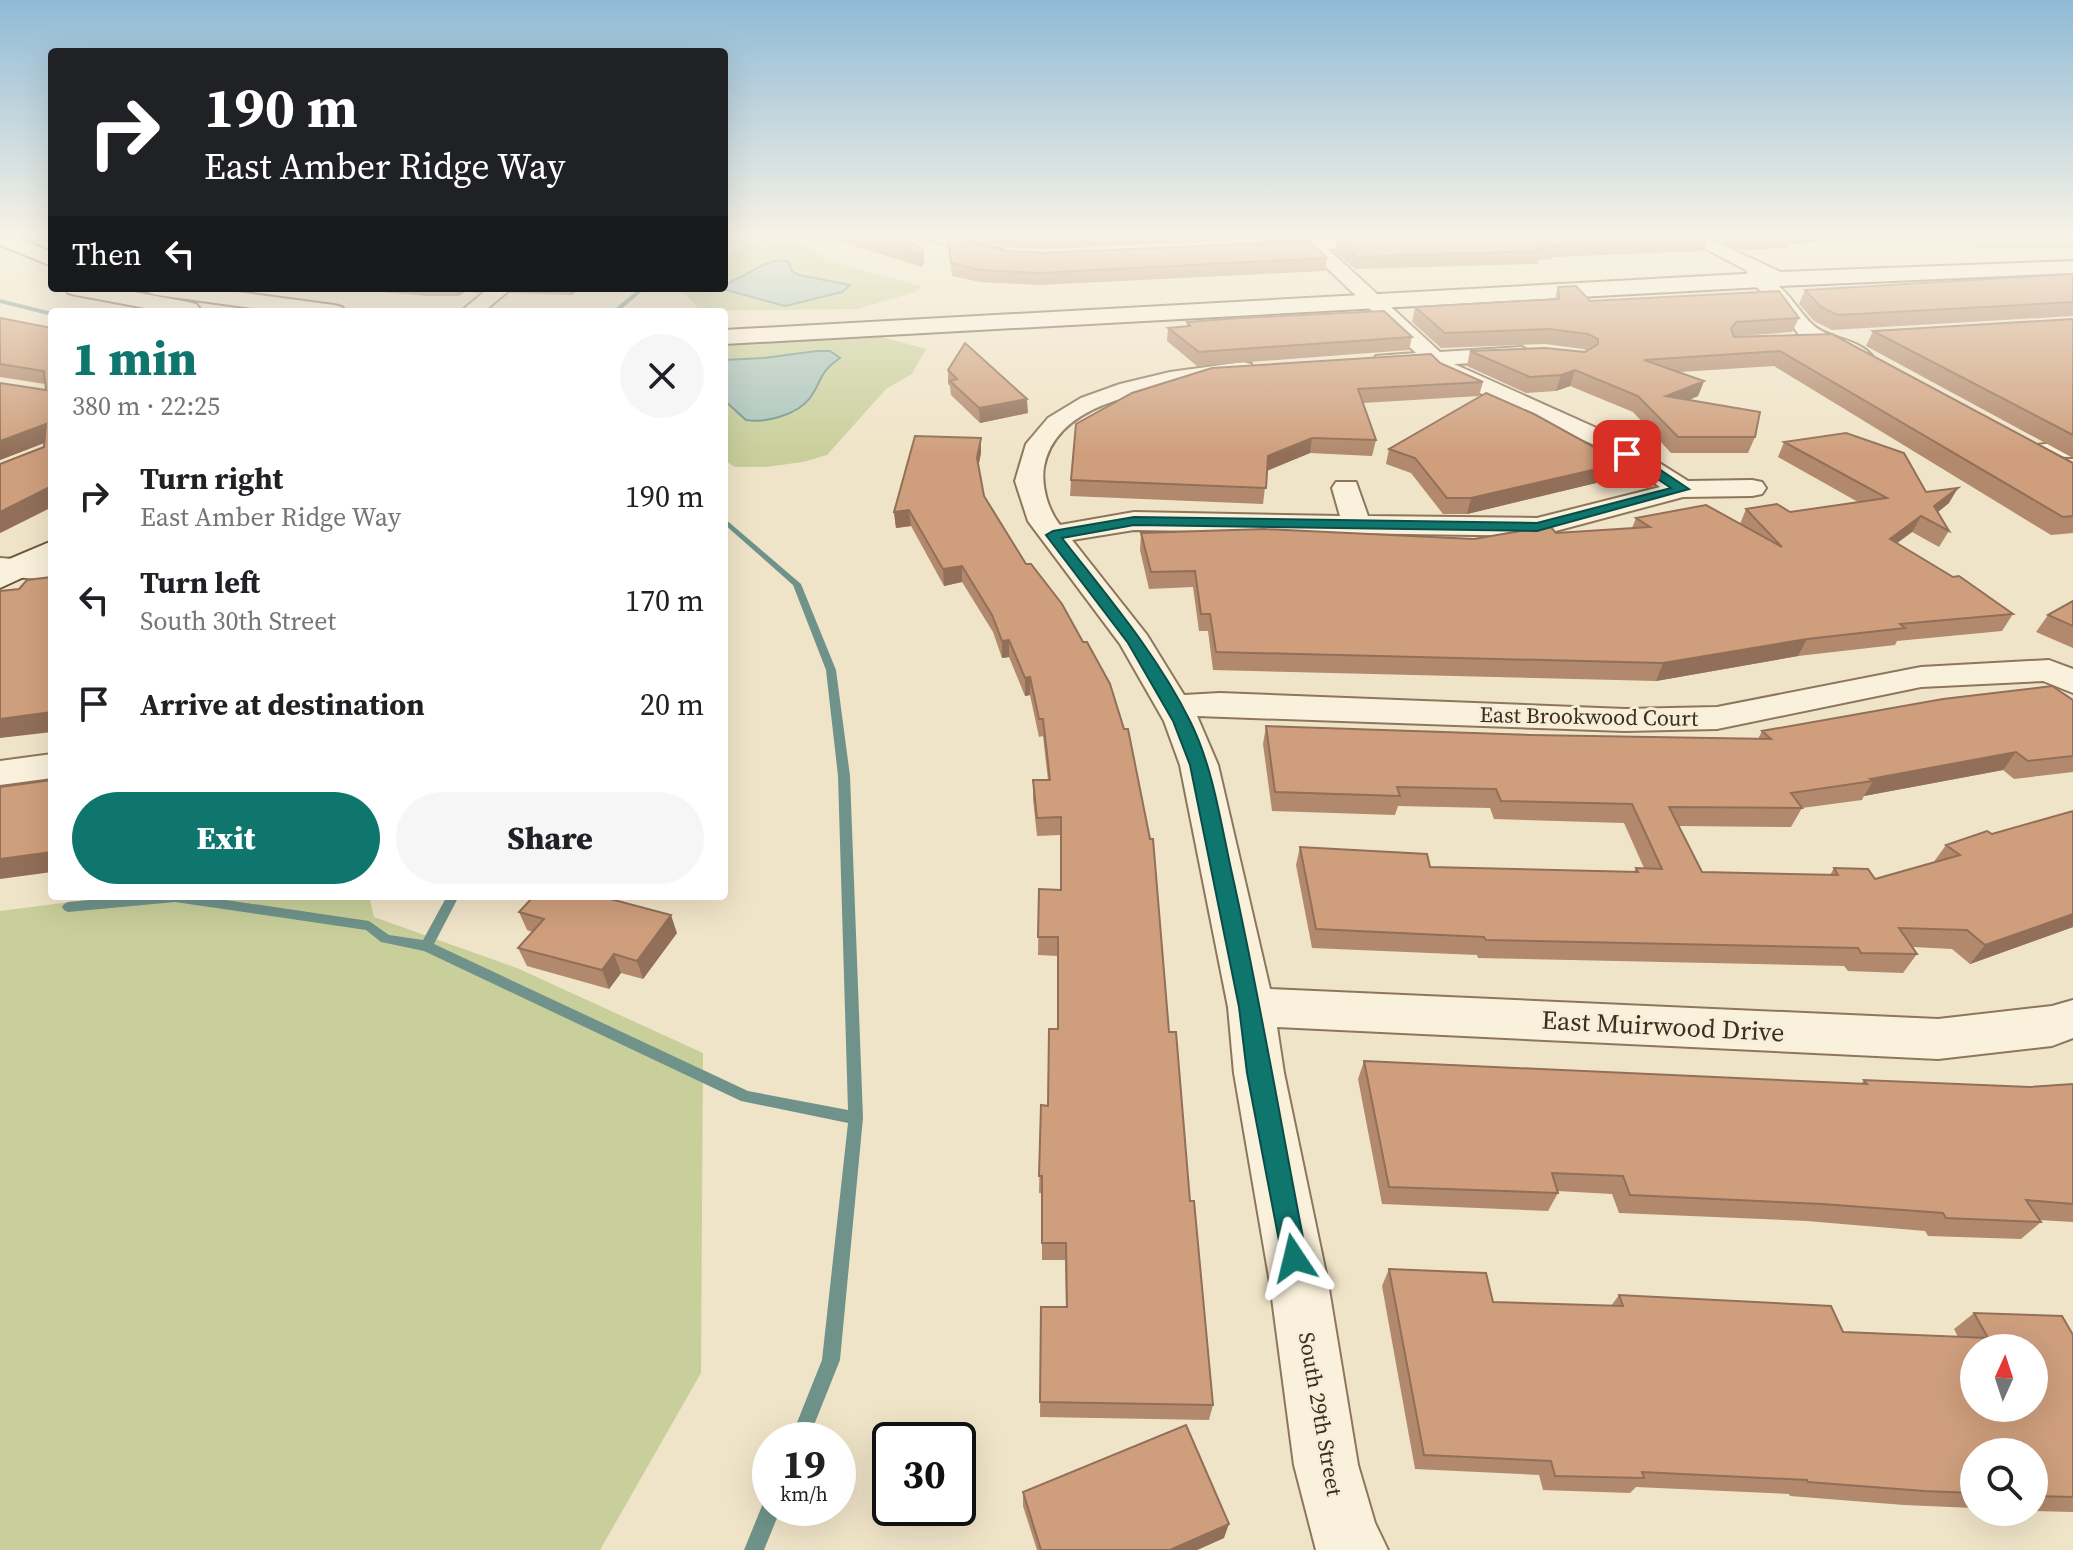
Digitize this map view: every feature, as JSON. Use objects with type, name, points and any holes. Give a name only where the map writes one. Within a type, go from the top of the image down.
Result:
[{"type":"main road","points":[[728,323],[1060,308]]},
{"type":"main road","points":[[728,337],[1162,308]]},
{"type":"main road","points":[[4,571],[48,553]]},
{"type":"street","points":[[1380,308],[1433,358],[1461,377],[1612,444],[1682,489]]},
{"type":"street","points":[[1788,308],[1807,332],[1831,340],[1887,370]]},
{"type":"street","points":[[1812,308],[1831,331],[1831,340]]},
{"type":"street","points":[[1790,311],[1815,313]]},
{"type":"street","points":[[1785,342],[1866,337]]},
{"type":"street","points":[[1357,362],[1541,353]]},
{"type":"street","name":"South 29th Street","points":[[1266,368],[1178,376],[1084,396],[1049,429],[1033,453],[1026,478],[1033,505],[1135,642],[1173,707],[1199,765],[1251,1007],[1259,1073],[1299,1283],[1326,1465],[1347,1543],[1354,1550]]},
{"type":"street","points":[[2009,436],[2073,472]]},
{"type":"street","points":[[2036,451],[2073,449]]},
{"type":"street","points":[[1346,488],[1357,526]]},
{"type":"street","points":[[1053,535],[1134,521],[1537,527],[1682,489],[1752,488]]},
{"type":"street","points":[[4,571],[48,571]]},
{"type":"street","name":"East Brookwood Court","points":[[1173,707],[1220,704],[1625,720],[1717,718],[1921,677],[2061,676]]},
{"type":"street","points":[[0,773],[48,767]]},
{"type":"street","name":"East Muirwood Drive","points":[[1251,1007],[1938,1039],[2052,1026],[2073,1019]]},
{"type":"green space","points":[[728,308],[858,309],[728,311]]},
{"type":"green space","points":[[875,335],[926,349],[912,374],[886,389],[827,455],[766,467],[735,467],[728,463],[728,342]]},
{"type":"green space","points":[[86,900],[370,900],[374,917],[517,968],[703,1053],[701,1373],[600,1550],[0,1550],[0,911]]},
{"type":"water","points":[[830,351],[840,358],[828,368],[810,398],[797,409],[772,419],[746,420],[728,404],[728,360]]},
{"type":"building","points":[[1417,308],[1792,308],[1799,318],[1736,322],[1731,329],[1734,337],[1832,334],[2073,463],[2073,516],[2063,517],[1780,351],[1644,360],[1704,381],[1666,396],[1760,412],[1755,437],[1678,437],[1638,396],[1575,370],[1561,375],[1530,377],[1470,351],[1545,348],[1585,352],[1598,344],[1598,339],[1588,334],[1549,329],[1445,333]]},
{"type":"building","points":[[1824,308],[1959,308],[1838,315]]},
{"type":"building","points":[[1384,311],[1412,337],[1199,352],[1168,328],[1190,326],[1187,322]]},
{"type":"building","points":[[0,318],[48,327],[48,488],[0,512],[0,464],[44,447],[46,424],[0,441],[0,383],[46,390],[44,371],[0,364]]},
{"type":"building","points":[[2073,319],[2073,435],[1873,331]]},
{"type":"building","points":[[965,343],[1027,399],[979,408],[950,381],[957,379],[948,370]]},
{"type":"building","points":[[1431,354],[1440,363],[1483,382],[1358,389],[1376,440],[1312,438],[1268,456],[1266,488],[1071,480],[1076,424],[1132,393],[1212,368]]},
{"type":"building","points":[[1486,393],[1534,414],[1623,463],[1471,498],[1447,498],[1415,458],[1389,449]]},
{"type":"building","points":[[1846,433],[1904,453],[1926,492],[1958,488],[1934,506],[1949,531],[1921,516],[1890,539],[1953,577],[1959,576],[2013,614],[1900,624],[1905,628],[1807,639],[1663,663],[1216,652],[1210,614],[1201,614],[1195,571],[1151,572],[1141,533],[1264,529],[1474,539],[1550,526],[1556,533],[1650,527],[1636,518],[1706,505],[1782,547],[1746,509],[1777,504],[1790,512],[1887,498],[1784,442]]},
{"type":"building","points":[[915,436],[981,438],[977,458],[984,496],[1026,564],[1031,564],[1062,604],[1083,642],[1087,642],[1110,684],[1124,729],[1128,729],[1150,839],[1153,839],[1169,1032],[1176,1032],[1190,1201],[1194,1201],[1213,1405],[1040,1402],[1041,1307],[1067,1307],[1066,1243],[1042,1243],[1042,1176],[1039,1176],[1041,1105],[1048,1106],[1049,1029],[1058,1029],[1058,937],[1038,937],[1039,889],[1061,890],[1061,817],[1037,818],[1033,780],[1050,780],[1043,719],[1039,719],[1030,677],[1025,678],[1009,640],[1002,641],[992,615],[962,566],[943,569],[909,510],[894,512]]},
{"type":"building","points":[[48,577],[48,713],[0,719],[0,591],[19,589],[27,580]]},
{"type":"building","points":[[2073,601],[2073,626],[2048,615]]},
{"type":"building","points":[[2052,686],[2073,700],[2073,756],[2028,761],[2016,752],[1870,779],[1873,781],[1791,793],[1802,808],[1669,807],[1702,872],[1838,875],[1834,868],[1868,869],[1875,879],[1960,855],[1946,845],[1987,831],[1992,834],[2073,811],[2073,914],[1985,945],[1967,930],[1899,928],[1917,954],[1861,953],[1858,948],[1486,940],[1484,937],[1316,929],[1300,847],[1427,854],[1430,867],[1638,872],[1636,868],[1662,869],[1632,804],[1501,801],[1496,789],[1397,787],[1400,796],[1275,792],[1266,726],[1771,739],[1762,731],[1943,699]]},
{"type":"building","points":[[48,781],[48,853],[0,859],[0,787]]},
{"type":"building","points":[[530,900],[614,900],[671,915],[637,961],[614,954],[602,970],[518,948],[544,919],[519,912]]},
{"type":"building","points":[[1364,1061],[1867,1084],[1864,1080],[2030,1087],[2073,1084],[2073,1204],[2026,1200],[2041,1222],[1946,1218],[1943,1213],[1822,1204],[1630,1195],[1623,1176],[1552,1173],[1558,1193],[1389,1187]]},
{"type":"building","points":[[1389,1269],[1486,1273],[1493,1302],[1623,1306],[1619,1295],[1831,1306],[1843,1332],[1960,1337],[1960,1422],[2048,1422],[2048,1334],[1986,1334],[1974,1313],[2062,1316],[2073,1335],[2073,1497],[2048,1496],[2048,1438],[1960,1438],[1960,1492],[1807,1480],[1642,1472],[1644,1478],[1555,1476],[1551,1461],[1424,1455]]},
{"type":"building","points":[[1186,1425],[1229,1524],[1170,1550],[1041,1550],[1023,1492]]},
{"type":"waterway","points":[[29,308],[48,313]]},
{"type":"waterway","points":[[728,524],[797,584],[831,670],[844,776],[856,1118]]},
{"type":"waterway","points":[[68,907],[143,900]]},
{"type":"waterway","points":[[195,900],[369,926],[386,939],[426,946]]},
{"type":"waterway","points":[[426,946],[451,900]]},
{"type":"waterway","points":[[426,946],[746,1097],[856,1118]]},
{"type":"waterway","points":[[806,1422],[831,1360],[856,1118]]},
{"type":"waterway","points":[[754,1550],[764,1526]]},
{"type":"route","points":[[1294,1258],[1259,1073],[1251,1007],[1199,765],[1182,721],[1135,642],[1053,535],[1134,521],[1497,529],[1537,527],[1682,489],[1627,454]]}]
